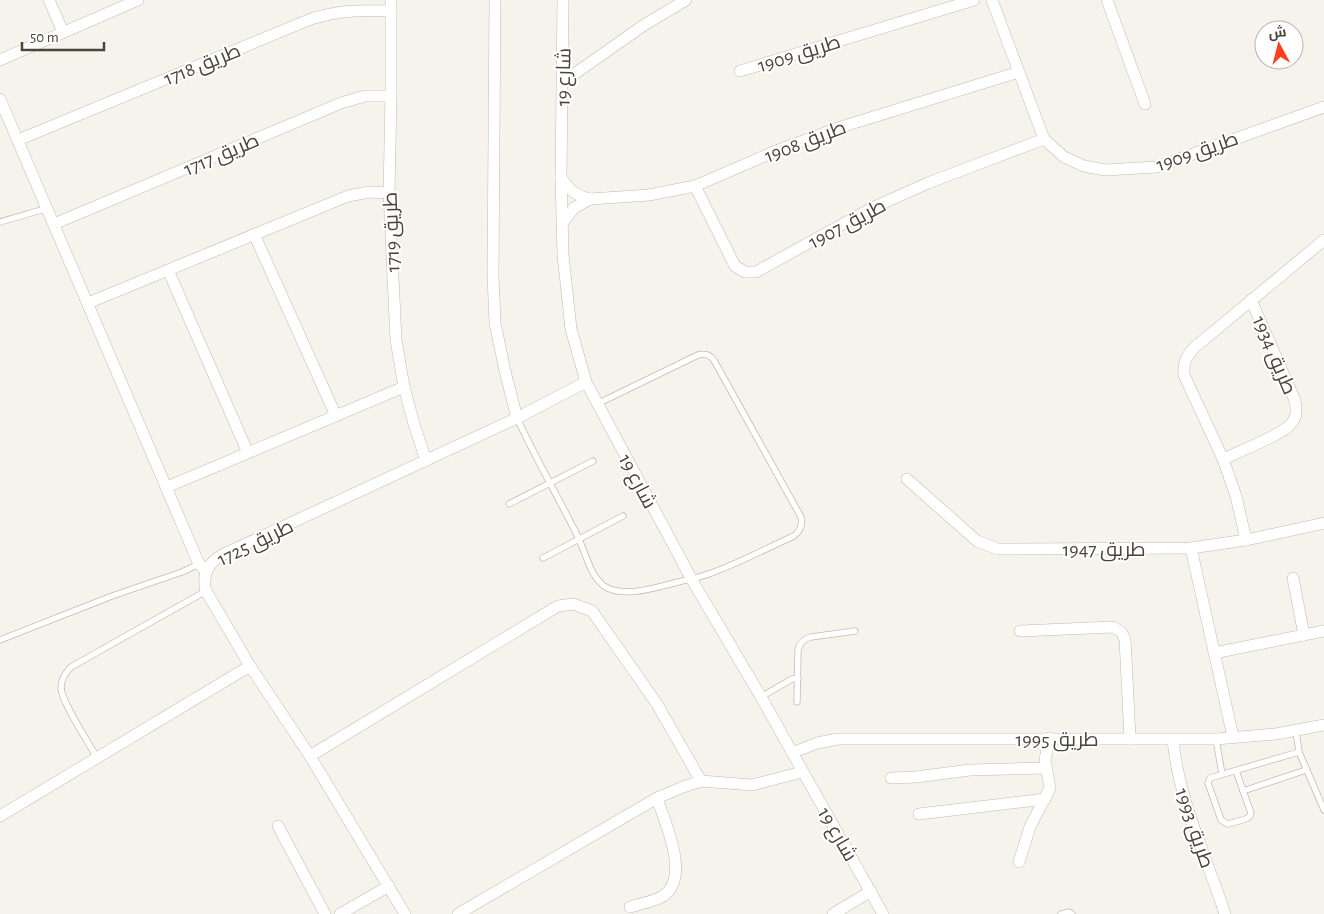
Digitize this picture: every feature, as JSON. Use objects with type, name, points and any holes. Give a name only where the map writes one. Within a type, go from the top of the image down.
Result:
[{"type":"street","points":[[49,0],[63,32]]},
{"type":"street","points":[[0,60],[138,0]]},
{"type":"street","points":[[495,0],[493,275],[495,323],[517,418]]},
{"type":"street","name":"شارع 19","points":[[563,0],[561,177],[563,255],[571,329],[586,382],[692,580],[883,914]]},
{"type":"street","points":[[563,82],[644,26],[686,0]]},
{"type":"street","name":"طريق 1909","points":[[740,71],[974,0]]},
{"type":"street","name":"طريق 1909","points":[[992,0],[1044,139],[1064,157],[1084,166],[1105,170],[1157,167],[1324,107]]},
{"type":"street","points":[[1107,0],[1144,104]]},
{"type":"street","name":"طريق 1719","points":[[391,6],[389,193],[396,340],[404,387],[426,461]]},
{"type":"street","name":"طريق 1718","points":[[18,140],[311,19],[336,12],[391,6]]},
{"type":"street","name":"طريق 1908","points":[[590,199],[650,195],[696,186],[776,151],[821,134],[891,110],[1019,72]]},
{"type":"street","name":"طريق 1717","points":[[54,224],[341,103],[365,96],[391,96]]},
{"type":"street","points":[[0,98],[203,567]]},
{"type":"street","name":"طريق 1907","points":[[696,186],[735,266],[745,272],[756,272],[872,208],[928,183],[1044,139]]},
{"type":"street","points":[[561,177],[570,189],[582,197],[590,199]]},
{"type":"street","points":[[88,303],[348,196],[369,192],[389,193]]},
{"type":"street","points":[[563,222],[574,208],[590,199]]},
{"type":"street","points":[[254,234],[336,416]]},
{"type":"street","points":[[1321,242],[1324,255]]},
{"type":"street","name":"طريق 1934","points":[[1246,540],[1236,496],[1224,459],[1188,384],[1183,367],[1185,360],[1195,347],[1321,242]]},
{"type":"street","points":[[168,270],[248,453]]},
{"type":"street","name":"طريق 1934","points":[[1224,459],[1282,431],[1292,424],[1297,414],[1294,398],[1251,300]]},
{"type":"street","name":"طريق 1725","points":[[405,914],[310,756],[250,666],[206,591],[203,567],[222,555],[517,418],[586,382]]},
{"type":"street","points":[[167,487],[404,387]]},
{"type":"street","name":"طريق 1947","points":[[907,479],[978,541],[998,549],[1191,548],[1246,540],[1324,523]]},
{"type":"street","points":[[1191,548],[1233,737]]},
{"type":"street","points":[[1293,578],[1304,635]]},
{"type":"street","points":[[310,756],[558,606],[573,604],[592,611],[657,704],[701,781]]},
{"type":"street","points":[[1020,630],[1113,627],[1121,632],[1125,639],[1130,739]]},
{"type":"street","points":[[1214,653],[1324,631]]},
{"type":"street","points":[[0,816],[250,666]]},
{"type":"street","name":"طريق 1995","points":[[792,753],[818,743],[838,740],[1216,739],[1324,725]]},
{"type":"street","points":[[1019,862],[1030,827],[1045,800],[1050,783],[1045,760],[1049,738]]},
{"type":"street","name":"طريق 1993","points":[[1173,740],[1183,798],[1225,914]]},
{"type":"street","points":[[891,778],[975,770],[1046,768]]},
{"type":"street","points":[[458,914],[657,798],[683,787],[701,781],[752,785],[802,772]]},
{"type":"street","points":[[630,907],[663,896],[674,884],[677,860],[657,798]]},
{"type":"street","points":[[919,814],[1045,800]]},
{"type":"street","points":[[278,826],[325,914]]},
{"type":"street","points":[[340,914],[388,886]]},
{"type":"street","points":[[832,914],[871,891]]},
{"type":"lane","points":[[0,222],[48,208]]},
{"type":"lane","points":[[517,418],[579,539],[594,573],[610,589],[626,592],[692,580],[715,572],[794,536],[802,526],[801,517],[710,356],[698,355],[597,404]]},
{"type":"lane","points":[[509,504],[594,461]]},
{"type":"lane","points":[[543,558],[623,516]]},
{"type":"lane","points":[[0,640],[112,596],[182,572],[203,567]]},
{"type":"lane","points":[[97,758],[63,696],[62,683],[67,672],[71,667],[206,591]]},
{"type":"lane","points":[[797,702],[798,650],[803,640],[811,637],[855,631]]},
{"type":"lane","points":[[760,697],[792,678],[798,678]]},
{"type":"lane","points":[[1296,730],[1299,752],[1324,810]]},
{"type":"lane","points":[[1216,739],[1222,774]]},
{"type":"lane","points":[[1236,771],[1250,816],[1246,819],[1224,823],[1221,820],[1208,783],[1210,778],[1299,752]]},
{"type":"lane","points":[[1243,791],[1306,770]]},
{"type":"lane","points":[[1061,914],[1069,912],[1072,914]]}]
